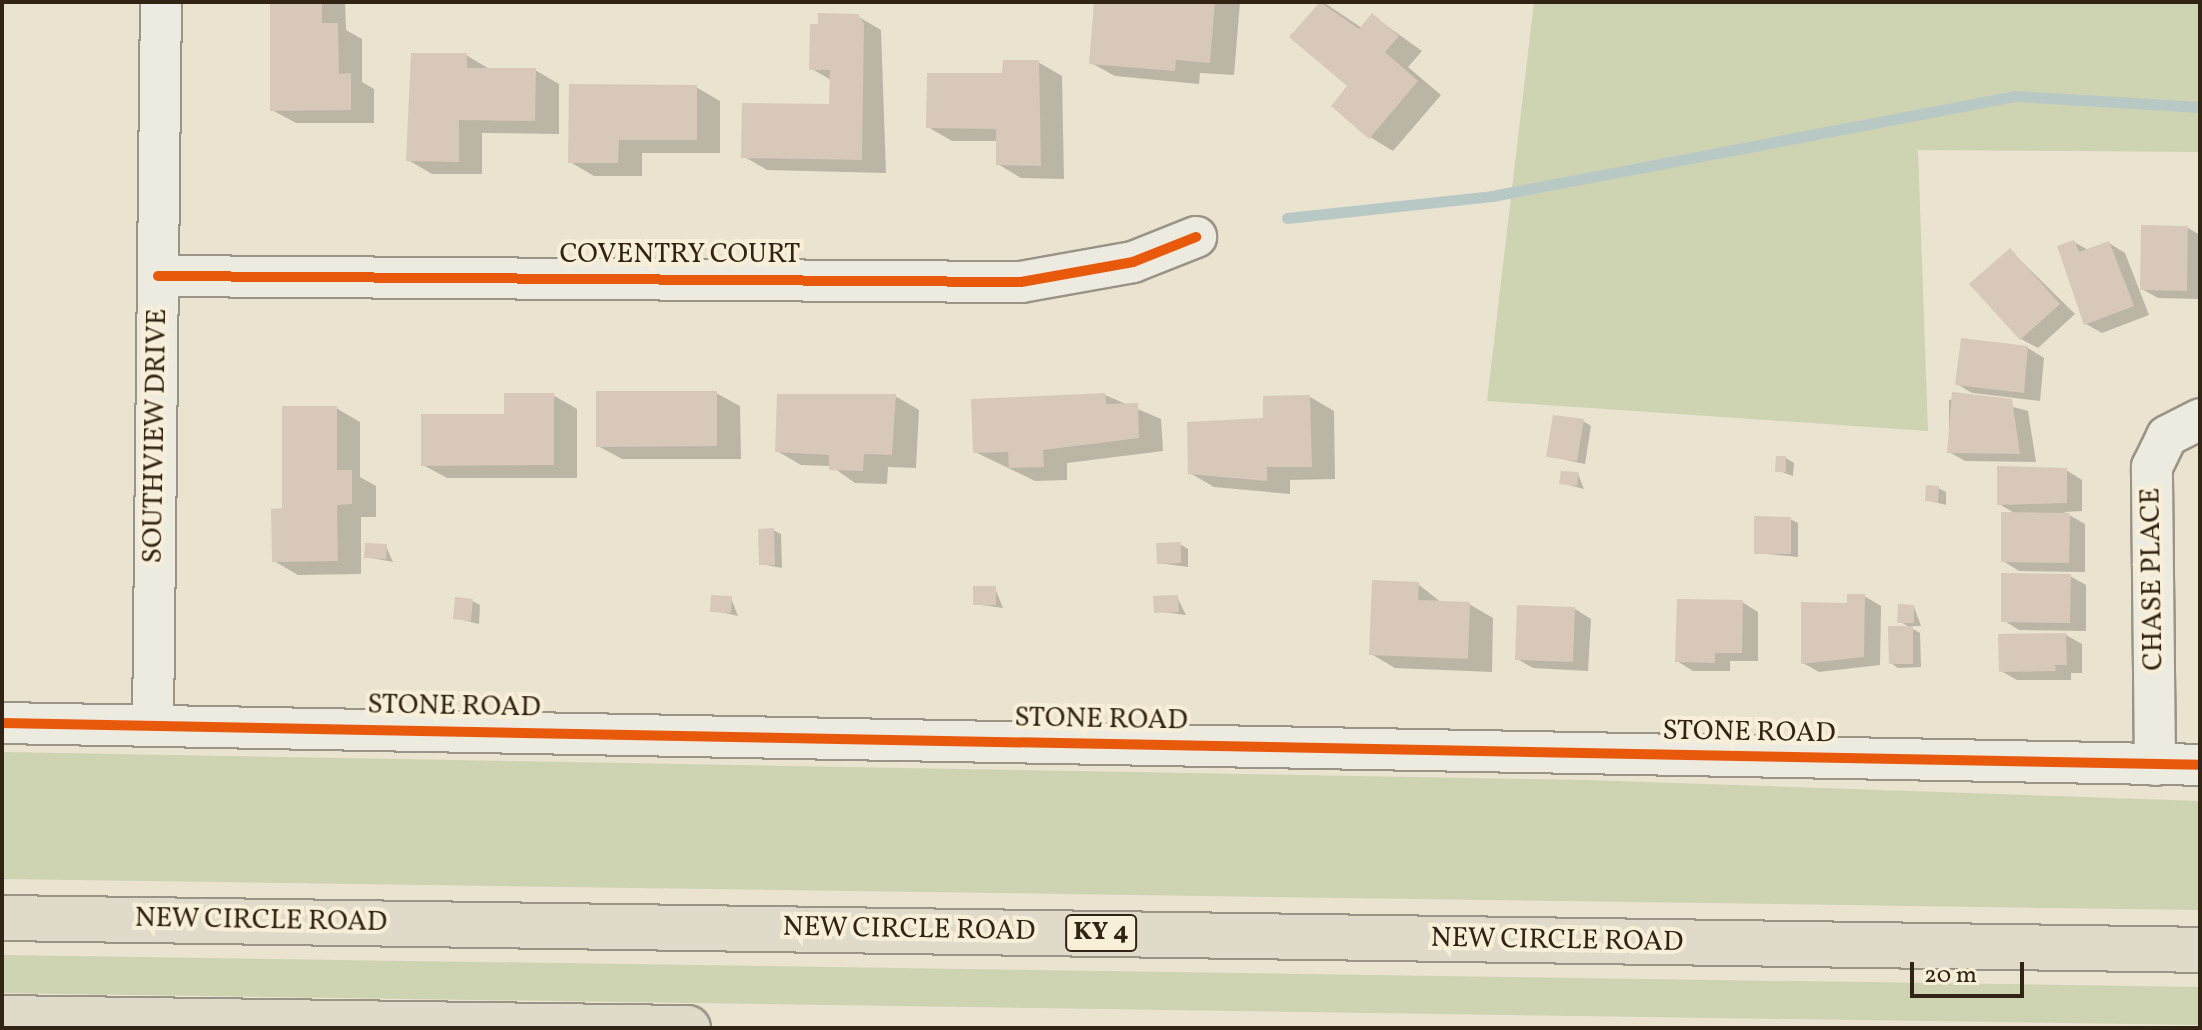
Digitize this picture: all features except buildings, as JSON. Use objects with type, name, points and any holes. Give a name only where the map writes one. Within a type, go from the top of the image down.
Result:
[{"type":"highway","name":"NEW CIRCLE ROAD","points":[[2,918],[2200,950]]},
{"type":"highway","points":[[2,1018],[688,1028]]},
{"type":"street","name":"SOUTHVIEW DRIVE","points":[[153,725],[161,2]]},
{"type":"street","name":"COVENTRY COURT","points":[[158,276],[1021,282],[1133,262],[1196,237]]},
{"type":"street","name":"CHASE PLACE","points":[[2155,765],[2152,467],[2167,436],[2200,419]]},
{"type":"street","name":"STONE ROAD","points":[[2,723],[2200,765]]},
{"type":"green space","points":[[1534,2],[2200,2],[2200,152],[1918,150],[1928,431],[1487,401]]},
{"type":"green space","points":[[2,752],[1587,780],[2200,801],[2200,910],[2,879]]},
{"type":"green space","points":[[2,955],[2200,987],[2200,1025],[2,993]]},
{"type":"waterway","points":[[1287,218],[1492,196],[2015,96],[2200,107]]},
{"type":"cycle path","points":[[158,276],[1021,282],[1133,262],[1196,237]]},
{"type":"cycle path","points":[[2,723],[2200,765]]}]
